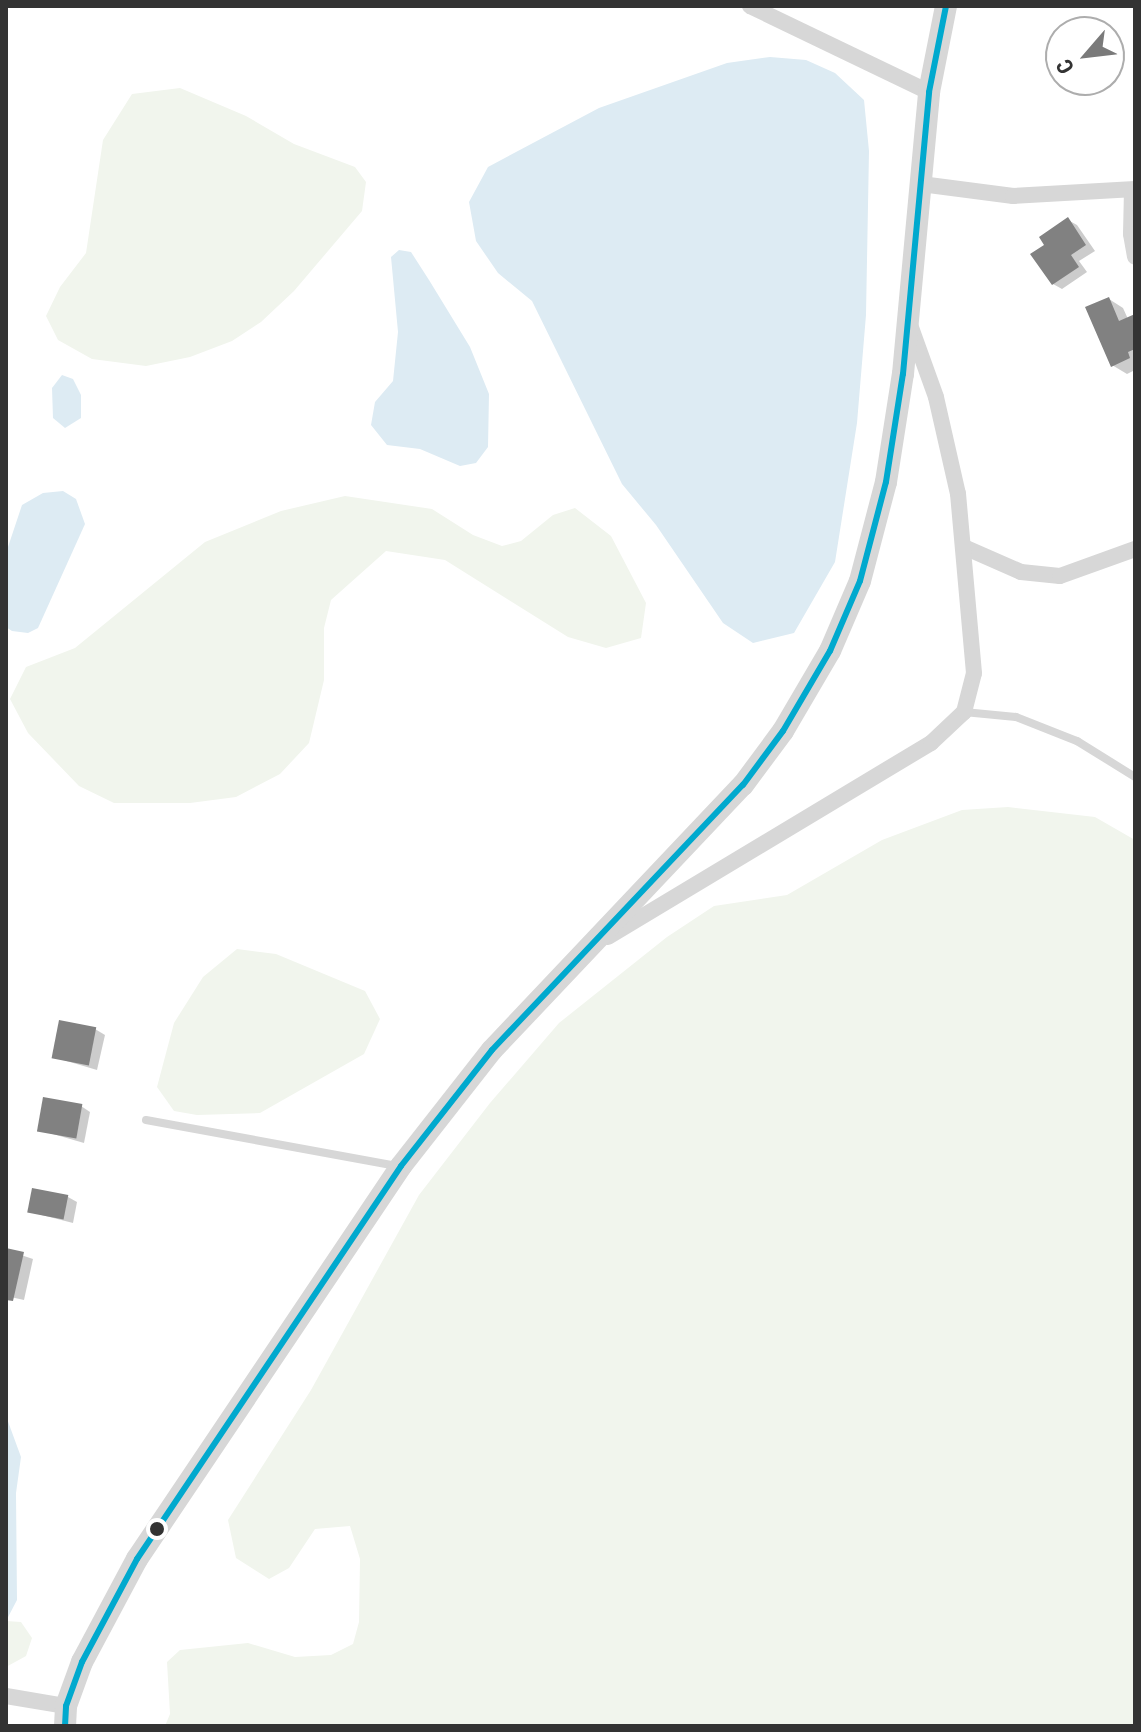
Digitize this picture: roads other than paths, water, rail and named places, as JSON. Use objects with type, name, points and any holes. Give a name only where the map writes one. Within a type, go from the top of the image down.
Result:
[{"type":"street","points":[[750,6],[929,92]]},
{"type":"street","points":[[6,1696],[66,1716],[82,1662],[137,1559],[401,1166],[492,1050],[743,785],[783,731],[830,651],[860,581],[886,482],[903,374],[929,92],[946,6]]},
{"type":"street","points":[[921,184],[1013,196],[1134,190],[1131,234],[1135,257]]},
{"type":"street","points":[[585,950],[931,743],[964,712],[974,673],[958,494],[936,397],[908,317]]},
{"type":"street","points":[[964,547],[1021,572],[1060,576],[1135,549]]},
{"type":"lane","points":[[964,712],[1016,717],[1077,741],[1135,777]]},
{"type":"lane","points":[[146,1120],[401,1166]]}]
